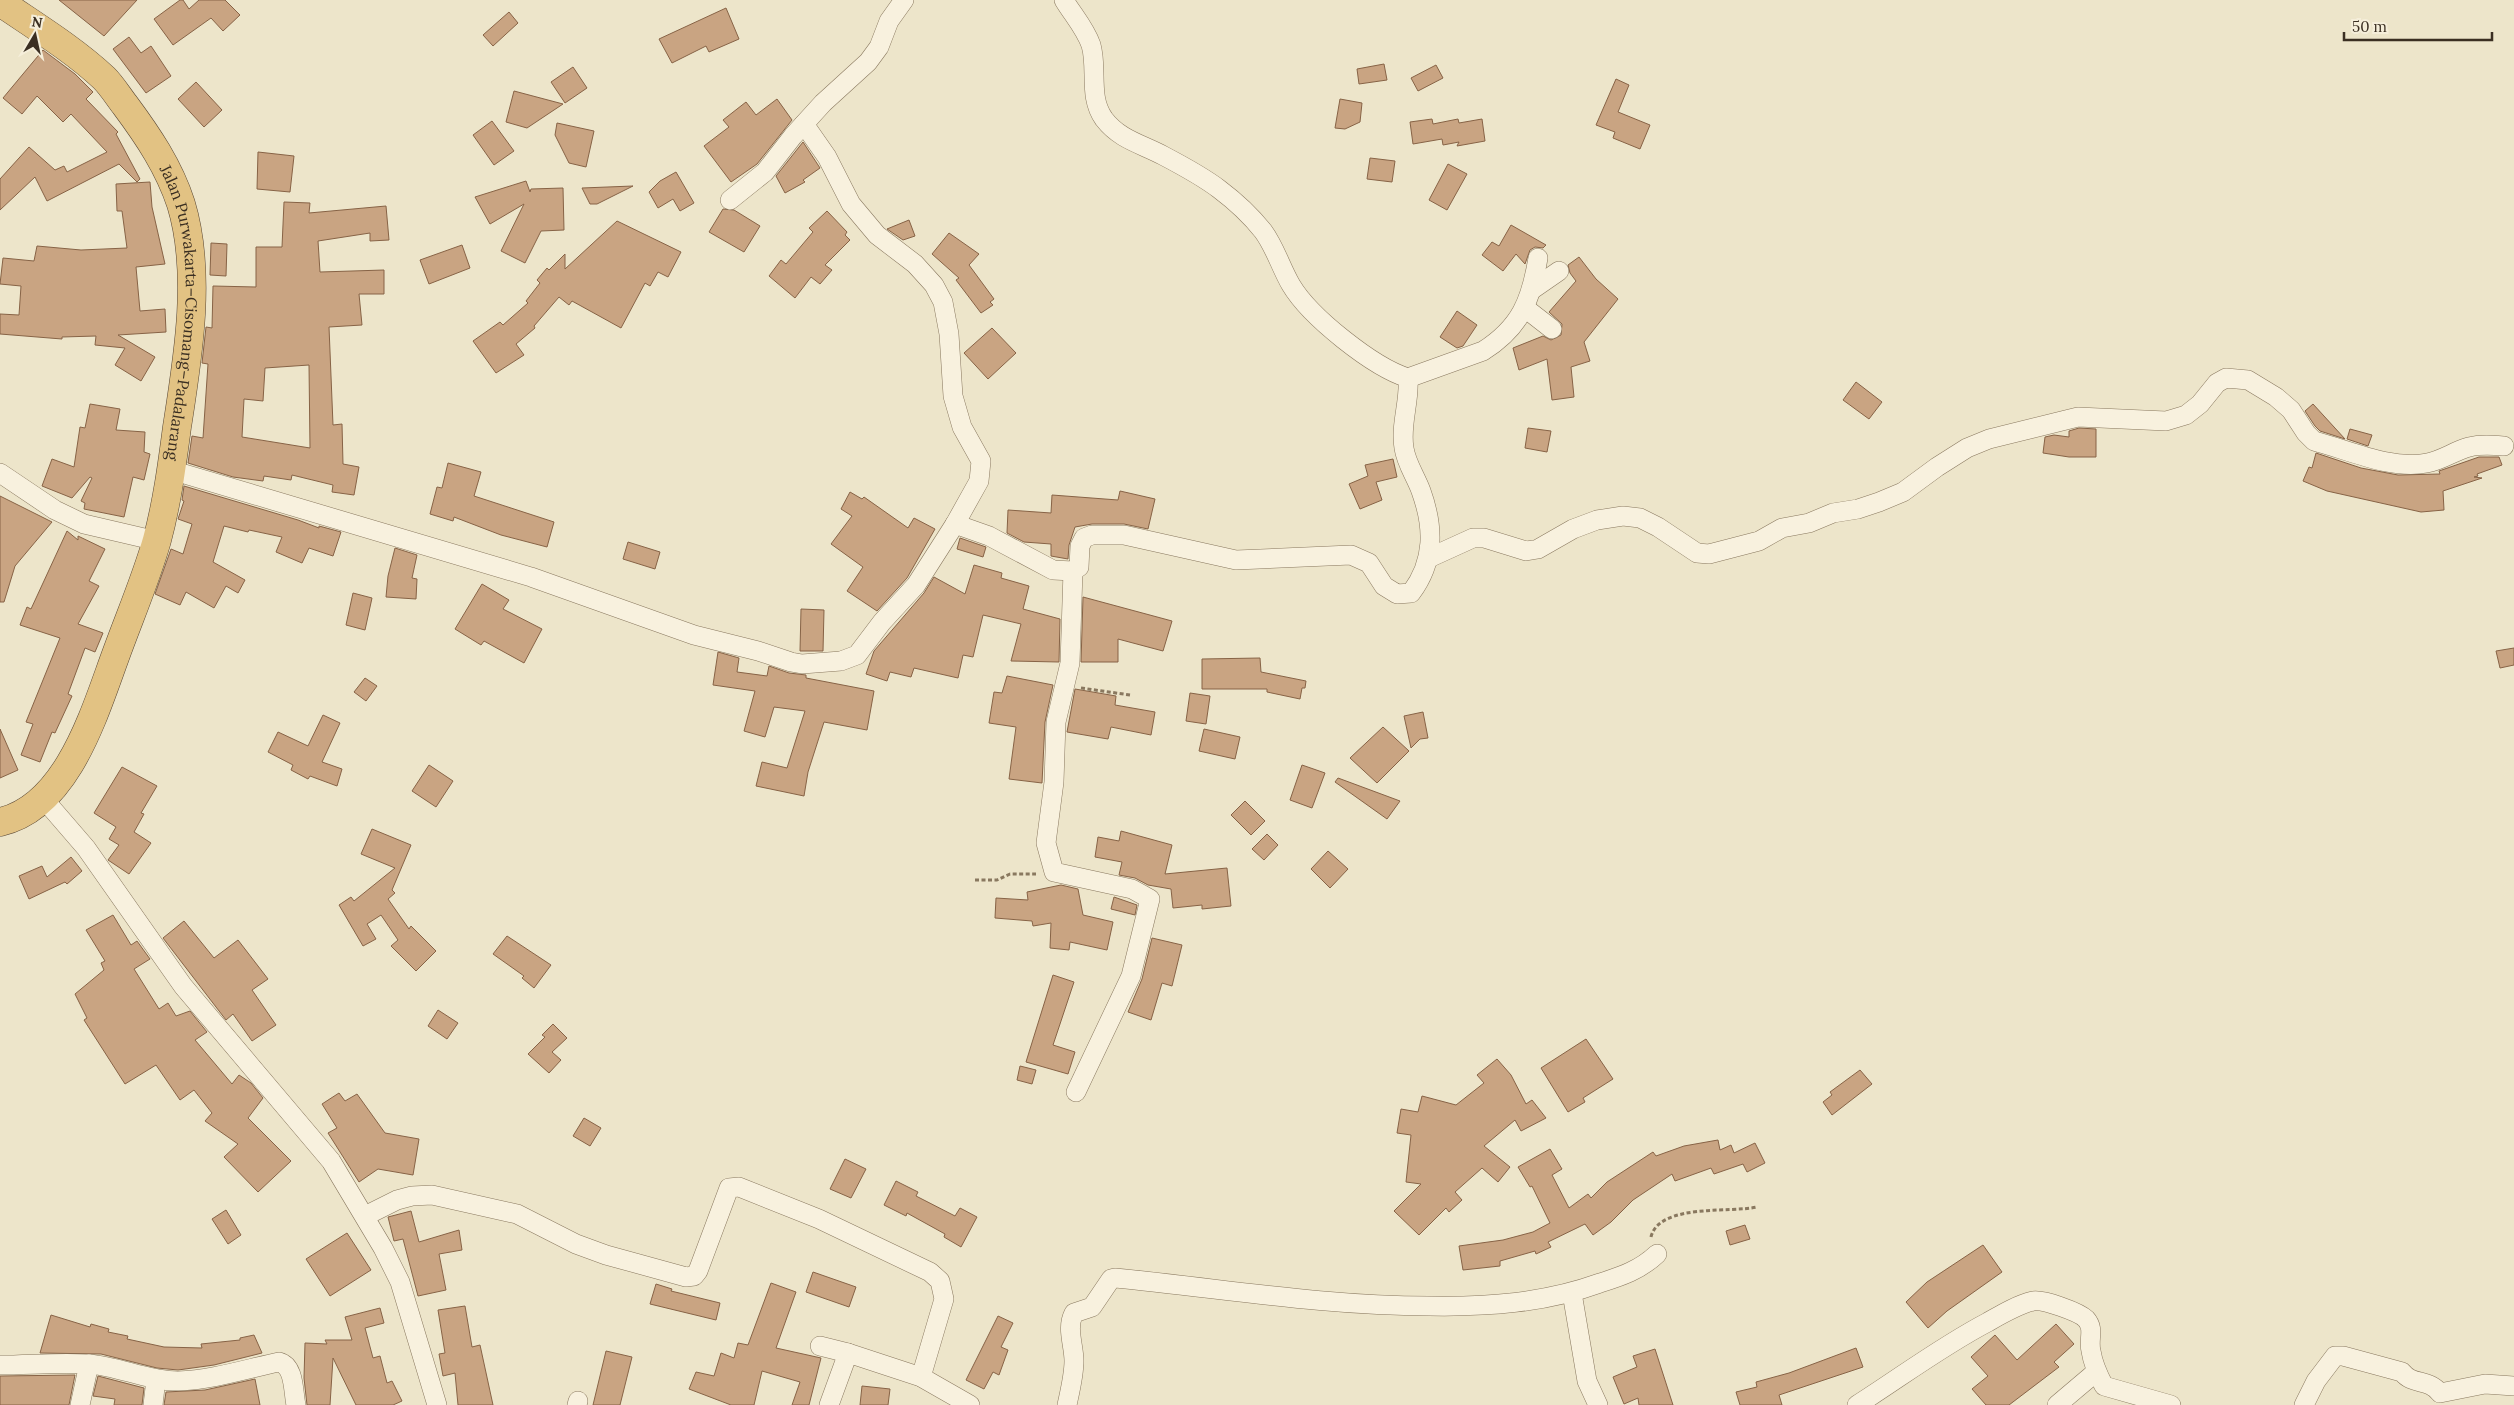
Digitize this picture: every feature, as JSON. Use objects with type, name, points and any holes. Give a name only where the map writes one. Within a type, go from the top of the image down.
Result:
[{"type":"highway","name":"Jalan Purwakarta–Cisomang–Padalarang","points":[[0,2],[54,39],[106,79],[152,143],[170,174],[183,215],[189,249],[192,291],[182,394],[171,470],[157,540],[82,743],[68,768],[42,797],[17,818],[0,822]]},
{"type":"street","points":[[730,200],[765,172],[804,124],[868,62],[879,47],[889,22],[904,0]]},
{"type":"street","points":[[1064,0],[1089,40],[1098,108],[1116,131],[1130,142],[1163,155],[1196,173],[1240,206],[1263,232],[1292,286],[1311,308],[1335,332],[1394,374],[1416,375],[1483,352],[1514,324],[1525,308],[1533,289],[1538,258]]},
{"type":"street","points":[[171,470],[531,577],[694,635],[750,648],[791,662],[802,664],[841,661],[857,655],[882,622],[916,586],[955,524],[979,481],[981,462],[962,427],[953,396],[949,334],[943,302],[934,285],[915,264],[877,235],[851,204],[827,157],[804,124]]},
{"type":"street","points":[[1533,289],[1559,272]]},
{"type":"street","points":[[1525,308],[1552,329]]},
{"type":"street","points":[[955,524],[989,536],[1053,570],[1073,570],[1079,567],[1080,546],[1084,538],[1092,535],[1124,535],[1236,560],[1351,555],[1369,563],[1384,586],[1397,594],[1411,594],[1421,580],[1429,558],[1430,524],[1421,491],[1404,447],[1416,375]]},
{"type":"street","points":[[1429,558],[1473,538],[1484,538],[1526,551],[1538,550],[1573,529],[1597,520],[1623,516],[1640,518],[1658,527],[1697,553],[1709,554],[1759,541],[1777,530],[1809,523],[1833,513],[1858,509],[1887,499],[1914,486],[1937,467],[1967,448],[1989,439],[2078,418],[2166,421],[2186,415],[2200,404],[2217,383],[2226,378],[2248,380],[2276,397],[2291,410],[2306,433],[2314,441],[2380,460],[2400,464],[2425,464],[2443,460],[2470,446],[2504,446]]},
{"type":"street","points":[[0,472],[55,510],[84,524],[157,540]]},
{"type":"street","points":[[1073,570],[1070,663],[1056,722],[1054,782],[1046,843],[1054,872],[1132,889],[1150,899],[1131,976],[1076,1092]]},
{"type":"street","points":[[42,797],[86,848],[182,986],[331,1161],[365,1216],[400,1282],[434,1404]]},
{"type":"street","points":[[365,1216],[397,1200],[412,1196],[432,1195],[517,1214],[598,1253],[686,1277],[694,1276],[698,1271],[729,1188],[739,1186],[819,1219],[930,1272],[940,1281],[944,1299],[921,1377]]},
{"type":"street","points":[[1067,1405],[1074,1362],[1070,1326],[1071,1318],[1074,1313],[1092,1307],[1111,1279],[1313,1302],[1405,1306],[1498,1304],[1572,1294],[1638,1270],[1657,1254]]},
{"type":"street","points":[[1572,1294],[1587,1381],[1598,1405]]},
{"type":"street","points":[[1857,1405],[1944,1346],[2012,1309],[2034,1301],[2046,1302],[2084,1317],[2092,1330],[2089,1340],[2090,1350],[2096,1372],[2104,1386],[2171,1405]]},
{"type":"street","points":[[820,1346],[848,1353],[921,1377],[970,1405]]},
{"type":"street","points":[[829,1405],[848,1353]]},
{"type":"street","points":[[2304,1405],[2316,1381],[2335,1356],[2343,1356],[2402,1372],[2408,1379],[2415,1382],[2424,1381],[2440,1393],[2484,1384],[2514,1386]]},
{"type":"street","points":[[0,1365],[89,1364],[134,1372],[156,1380],[180,1381],[228,1374],[279,1362],[288,1367],[296,1405]]},
{"type":"street","points":[[80,1405],[89,1364]]},
{"type":"street","points":[[2057,1405],[2096,1372]]},
{"type":"street","points":[[153,1405],[156,1380]]},
{"type":"path","points":[[1067,682],[1090,690],[1130,695]]},
{"type":"path","points":[[975,880],[997,880],[1010,874],[1054,872]]},
{"type":"path","points":[[1638,1270],[1648,1252],[1651,1234],[1664,1220],[1696,1211],[1757,1207]]},
{"type":"building","points":[[59,0],[137,0],[104,36]]},
{"type":"building","points":[[180,0],[183,0],[189,9],[199,0],[225,0],[240,15],[223,31],[211,18],[173,45],[154,19]]},
{"type":"building","points":[[726,8],[739,39],[709,52],[706,46],[672,63],[659,39]]},
{"type":"building","points":[[509,12],[518,23],[493,46],[483,35]]},
{"type":"building","points":[[129,37],[141,53],[151,46],[171,76],[146,93],[113,49]]},
{"type":"building","points":[[43,50],[75,74],[93,92],[86,99],[118,132],[116,134],[140,179],[137,182],[119,164],[47,201],[35,177],[0,210],[0,179],[29,147],[55,170],[64,166],[67,172],[107,152],[71,114],[63,122],[37,96],[22,114],[3,98]]},
{"type":"building","points":[[1384,64],[1387,80],[1359,84],[1357,69]]},
{"type":"building","points":[[1436,65],[1443,78],[1418,91],[1411,78]]},
{"type":"building","points":[[573,67],[587,88],[565,103],[551,82]]},
{"type":"building","points":[[1616,79],[1629,85],[1618,112],[1650,125],[1640,149],[1613,138],[1615,132],[1596,125]]},
{"type":"building","points":[[196,82],[222,110],[204,127],[178,99]]},
{"type":"building","points":[[514,91],[563,104],[527,128],[506,122]]},
{"type":"building","points":[[777,99],[792,120],[757,164],[731,182],[704,146],[729,127],[723,120],[746,102],[756,115]]},
{"type":"building","points":[[1340,99],[1362,103],[1360,122],[1345,129],[1335,128]]},
{"type":"building","points":[[1432,119],[1433,124],[1458,119],[1459,123],[1482,119],[1485,141],[1457,146],[1459,142],[1443,145],[1442,139],[1413,144],[1410,122]]},
{"type":"building","points":[[492,121],[514,151],[494,165],[473,135]]},
{"type":"building","points":[[557,123],[594,131],[586,167],[569,163],[555,135]]},
{"type":"building","points":[[803,142],[820,168],[803,180],[805,182],[785,193],[776,176]]},
{"type":"building","points":[[258,152],[294,156],[290,192],[257,189]]},
{"type":"building","points":[[1370,158],[1395,161],[1392,182],[1367,179]]},
{"type":"building","points":[[1448,164],[1467,174],[1447,210],[1429,200]]},
{"type":"building","points":[[676,172],[694,203],[680,211],[673,199],[658,208],[649,192],[660,181]]},
{"type":"building","points":[[526,181],[530,192],[531,189],[563,188],[564,230],[541,231],[525,263],[501,251],[524,204],[490,224],[475,197]]},
{"type":"building","points":[[150,182],[152,207],[165,264],[136,267],[140,311],[165,309],[166,332],[118,335],[155,357],[141,381],[115,365],[125,348],[95,345],[96,336],[62,337],[62,339],[0,334],[0,314],[19,315],[21,286],[0,284],[3,258],[34,261],[37,246],[81,250],[127,248],[122,211],[117,211],[116,184]]},
{"type":"building","points":[[633,186],[597,204],[590,204],[582,188]]},
{"type":"building","points":[[284,202],[310,203],[309,213],[386,206],[389,240],[370,241],[370,233],[318,241],[320,272],[384,270],[384,294],[359,294],[362,325],[329,327],[333,425],[342,424],[343,464],[359,467],[354,495],[332,492],[333,485],[292,475],[291,480],[264,476],[263,481],[233,477],[188,463],[192,436],[203,438],[208,364],[202,363],[206,327],[212,328],[213,286],[256,287],[256,247],[282,247]],"holes":[[[309,365],[310,448],[242,437],[244,399],[263,401],[265,368]]]},
{"type":"building","points":[[723,209],[734,210],[760,226],[744,252],[709,232]]},
{"type":"building","points":[[827,211],[847,232],[845,235],[850,240],[825,265],[832,270],[820,284],[811,277],[795,298],[769,276],[781,260],[786,264],[813,232],[809,228]]},
{"type":"building","points":[[909,220],[915,236],[903,240],[887,229]]},
{"type":"building","points":[[617,221],[681,252],[668,277],[658,272],[650,286],[645,283],[621,328],[572,301],[569,305],[559,297],[534,326],[535,328],[516,344],[524,355],[496,373],[473,341],[500,322],[503,325],[528,303],[526,301],[540,283],[537,280],[547,268],[549,270],[565,254],[565,269]]},
{"type":"building","points":[[1511,225],[1546,245],[1543,248],[1535,247],[1530,250],[1525,264],[1516,254],[1503,271],[1482,255],[1492,242],[1499,246]]},
{"type":"building","points":[[949,233],[979,254],[969,265],[994,299],[990,302],[993,305],[981,313],[956,280],[959,278],[932,254]]},
{"type":"building","points":[[211,243],[227,244],[226,276],[210,275]]},
{"type":"building","points":[[462,245],[470,268],[429,284],[420,260]]},
{"type":"building","points":[[1579,257],[1596,279],[1618,299],[1584,342],[1590,361],[1571,367],[1574,397],[1552,400],[1547,359],[1519,370],[1513,348],[1543,336],[1551,340],[1561,335],[1562,324],[1549,312],[1576,281],[1570,273],[1568,265]]},
{"type":"building","points":[[1457,311],[1477,325],[1463,346],[1457,348],[1440,337]]},
{"type":"building","points":[[992,328],[1016,353],[988,379],[964,353]]},
{"type":"building","points":[[1856,382],[1882,402],[1869,419],[1843,400]]},
{"type":"building","points":[[90,404],[120,409],[116,430],[145,432],[144,452],[150,454],[144,480],[133,477],[124,517],[84,509],[85,503],[81,501],[92,478],[90,477],[72,498],[42,486],[52,459],[74,467],[80,427],[85,428]]},
{"type":"building","points":[[2313,404],[2345,439],[2320,431],[2315,426],[2305,411]]},
{"type":"building","points":[[1528,428],[1551,431],[1547,452],[1525,448]]},
{"type":"building","points":[[2079,428],[2096,429],[2096,457],[2069,457],[2043,453],[2045,437],[2054,435],[2069,437],[2069,431]]},
{"type":"building","points":[[2350,429],[2372,435],[2368,446],[2347,439]]},
{"type":"building","points":[[2316,453],[2361,468],[2398,475],[2440,474],[2439,471],[2479,457],[2499,457],[2502,465],[2477,474],[2478,476],[2474,477],[2482,478],[2443,491],[2444,510],[2421,512],[2327,491],[2303,481],[2309,467],[2312,468]]},
{"type":"building","points":[[1393,459],[1397,477],[1376,482],[1382,500],[1360,509],[1349,484],[1368,476],[1365,465]]},
{"type":"building","points":[[448,463],[481,472],[474,496],[554,522],[547,547],[501,535],[454,517],[453,521],[430,514],[437,487],[442,488]]},
{"type":"building","points":[[184,486],[319,528],[319,526],[341,532],[333,556],[309,548],[302,563],[276,552],[282,537],[224,526],[213,562],[245,580],[238,593],[226,586],[214,608],[186,592],[180,605],[155,594],[171,549],[183,554],[192,524],[178,519],[184,501],[182,500]]},
{"type":"building","points":[[1120,491],[1155,499],[1148,529],[1124,524],[1092,524],[1075,527],[1069,545],[1068,559],[1051,556],[1051,544],[1024,542],[1007,533],[1008,510],[1051,513],[1052,495],[1118,500]]},
{"type":"building","points":[[850,492],[862,499],[864,497],[908,528],[914,518],[935,529],[907,578],[877,611],[847,591],[863,567],[831,544],[852,516],[841,509]]},
{"type":"building","points":[[0,496],[52,522],[15,566],[4,602],[0,602]]},
{"type":"building","points":[[67,531],[78,540],[78,536],[105,549],[89,581],[99,586],[78,624],[103,633],[95,652],[85,648],[68,694],[72,696],[55,733],[52,732],[40,762],[21,755],[33,724],[26,722],[60,638],[20,625],[27,607],[31,609]]},
{"type":"building","points":[[960,538],[986,547],[983,557],[957,549]]},
{"type":"building","points":[[628,542],[660,552],[655,569],[623,559]]},
{"type":"building","points":[[395,548],[417,555],[412,578],[417,579],[416,599],[386,597],[388,576]]},
{"type":"building","points":[[974,565],[1002,573],[1001,578],[1029,586],[1023,609],[1060,619],[1059,662],[1011,661],[1021,624],[983,615],[973,657],[963,655],[958,678],[914,668],[911,677],[890,672],[887,681],[866,674],[874,651],[924,593],[934,577],[965,594]]},
{"type":"building","points":[[482,584],[509,600],[503,609],[542,629],[524,663],[484,641],[481,645],[455,629]]},
{"type":"building","points":[[353,593],[372,598],[365,630],[346,625]]},
{"type":"building","points":[[1083,597],[1172,621],[1163,651],[1118,639],[1118,662],[1081,662]]},
{"type":"building","points":[[801,609],[824,610],[823,651],[800,651]]},
{"type":"building","points":[[2514,648],[2514,665],[2500,668],[2496,651]]},
{"type":"building","points":[[718,652],[739,658],[737,672],[767,676],[769,666],[789,673],[806,675],[806,678],[874,691],[867,730],[824,722],[808,772],[804,796],[756,786],[762,762],[787,768],[805,711],[774,707],[765,737],[744,731],[755,691],[713,685]]},
{"type":"building","points":[[1260,658],[1261,672],[1306,681],[1305,688],[1302,688],[1300,699],[1267,692],[1267,689],[1202,689],[1202,659]]},
{"type":"building","points":[[1007,676],[1053,685],[1045,722],[1042,783],[1009,779],[1016,727],[989,723],[994,692],[1002,693]]},
{"type":"building","points":[[365,678],[377,686],[366,701],[354,692]]},
{"type":"building","points":[[1075,689],[1116,696],[1115,705],[1155,712],[1151,735],[1111,727],[1108,739],[1067,732]]},
{"type":"building","points":[[1190,693],[1210,696],[1206,724],[1186,721]]},
{"type":"building","points":[[1423,712],[1428,738],[1420,739],[1411,748],[1404,716]]},
{"type":"building","points":[[323,715],[340,723],[322,762],[342,769],[337,786],[310,776],[308,779],[291,770],[293,765],[268,752],[278,732],[308,746]]},
{"type":"building","points":[[1383,727],[1409,751],[1377,783],[1350,758]]},
{"type":"building","points":[[0,729],[18,770],[0,778]]},
{"type":"building","points":[[1204,729],[1240,737],[1235,759],[1199,751]]},
{"type":"building","points":[[429,765],[453,781],[436,807],[412,791]]},
{"type":"building","points":[[1302,765],[1325,773],[1312,808],[1290,800]]},
{"type":"building","points":[[122,767],[157,786],[141,813],[144,814],[134,832],[151,843],[129,874],[108,860],[119,845],[109,839],[116,827],[94,813]]},
{"type":"building","points":[[1338,778],[1400,801],[1387,819],[1335,782]]},
{"type":"building","points":[[1245,801],[1265,821],[1251,835],[1231,815]]},
{"type":"building","points":[[372,829],[411,845],[392,890],[395,893],[388,899],[409,929],[411,926],[436,951],[416,971],[391,946],[398,940],[381,915],[367,924],[376,939],[363,946],[339,905],[351,897],[354,901],[395,868],[361,854]]},
{"type":"building","points":[[1121,831],[1172,845],[1165,874],[1227,868],[1231,906],[1202,909],[1202,905],[1173,908],[1171,889],[1148,885],[1135,878],[1119,875],[1122,862],[1095,857],[1098,837],[1119,841]]},
{"type":"building","points":[[1267,834],[1278,845],[1264,860],[1252,849]]},
{"type":"building","points":[[1328,851],[1348,869],[1330,888],[1311,869]]},
{"type":"building","points":[[71,857],[82,871],[67,884],[65,882],[29,899],[19,876],[42,866],[47,877]]},
{"type":"building","points":[[1061,885],[1078,889],[1083,915],[1113,922],[1107,950],[1070,942],[1069,950],[1050,948],[1051,923],[1033,926],[1032,921],[995,918],[996,898],[1028,900],[1027,892]]},
{"type":"building","points":[[1114,897],[1137,905],[1135,915],[1111,909]]},
{"type":"building","points":[[113,915],[131,945],[137,941],[150,959],[134,969],[159,1009],[168,1003],[176,1016],[190,1011],[207,1032],[195,1040],[232,1084],[239,1075],[251,1083],[263,1098],[248,1118],[291,1161],[258,1192],[224,1157],[238,1144],[205,1121],[212,1113],[194,1090],[180,1100],[156,1065],[125,1084],[84,1020],[87,1018],[75,994],[104,970],[101,963],[105,961],[86,930]]},
{"type":"building","points":[[184,921],[214,958],[238,940],[268,979],[252,990],[276,1025],[252,1041],[233,1014],[226,1020],[163,938]]},
{"type":"building","points":[[507,936],[551,965],[534,988],[522,978],[524,976],[493,954]]},
{"type":"building","points":[[1152,938],[1182,945],[1172,986],[1162,983],[1151,1020],[1128,1012],[1142,979]]},
{"type":"building","points":[[1053,975],[1074,982],[1053,1045],[1075,1052],[1068,1074],[1026,1062]]},
{"type":"building","points":[[438,1010],[458,1023],[447,1039],[428,1026]]},
{"type":"building","points":[[553,1024],[567,1038],[552,1052],[561,1060],[549,1073],[528,1054],[545,1037],[542,1035]]},
{"type":"building","points":[[1586,1039],[1613,1079],[1583,1098],[1585,1102],[1568,1112],[1541,1068]]},
{"type":"building","points":[[1497,1059],[1511,1075],[1526,1104],[1532,1100],[1546,1118],[1521,1131],[1515,1120],[1484,1146],[1510,1167],[1498,1182],[1482,1168],[1455,1192],[1462,1200],[1449,1212],[1446,1208],[1419,1235],[1394,1211],[1421,1184],[1406,1182],[1411,1135],[1397,1133],[1401,1109],[1418,1112],[1422,1096],[1456,1105],[1484,1083],[1477,1075]]},
{"type":"building","points":[[1020,1066],[1036,1070],[1032,1084],[1017,1080]]},
{"type":"building","points":[[1860,1070],[1872,1084],[1832,1115],[1823,1102],[1832,1095],[1830,1092]]},
{"type":"building","points":[[339,1093],[345,1101],[357,1094],[385,1133],[419,1139],[413,1175],[378,1169],[359,1182],[328,1133],[337,1128],[322,1104]]},
{"type":"building","points":[[584,1118],[601,1128],[590,1146],[573,1136]]},
{"type":"building","points":[[1718,1140],[1720,1150],[1731,1145],[1734,1153],[1755,1143],[1765,1163],[1747,1172],[1743,1164],[1714,1174],[1711,1168],[1675,1181],[1672,1174],[1633,1200],[1611,1222],[1593,1235],[1585,1224],[1548,1242],[1551,1247],[1536,1254],[1535,1251],[1500,1261],[1500,1266],[1463,1270],[1459,1246],[1503,1240],[1533,1232],[1550,1223],[1532,1186],[1530,1187],[1518,1167],[1550,1149],[1562,1169],[1552,1175],[1569,1208],[1588,1194],[1591,1198],[1607,1182],[1653,1152],[1656,1156],[1684,1146]]},
{"type":"building","points":[[845,1159],[866,1169],[851,1198],[830,1189]]},
{"type":"building","points":[[896,1181],[918,1192],[916,1196],[955,1216],[960,1208],[977,1217],[961,1247],[944,1237],[945,1234],[907,1213],[906,1216],[884,1205]]},
{"type":"building","points":[[226,1210],[241,1235],[228,1244],[212,1219]]},
{"type":"building","points":[[411,1211],[419,1242],[459,1230],[462,1250],[439,1254],[446,1290],[418,1296],[403,1239],[394,1241],[388,1217]]},
{"type":"building","points":[[1745,1225],[1750,1239],[1730,1245],[1726,1231]]},
{"type":"building","points":[[347,1233],[371,1270],[330,1296],[306,1259]]},
{"type":"building","points":[[1983,1245],[2002,1272],[1947,1311],[1928,1328],[1906,1302],[1927,1282]]},
{"type":"building","points":[[813,1272],[856,1287],[849,1307],[806,1292]]},
{"type":"building","points":[[771,1283],[796,1292],[776,1348],[821,1358],[809,1405],[792,1405],[800,1382],[762,1371],[754,1405],[731,1405],[689,1389],[696,1372],[714,1376],[721,1353],[734,1358],[738,1343],[748,1345]]},
{"type":"building","points":[[656,1284],[672,1289],[671,1291],[720,1303],[716,1320],[650,1304]]},
{"type":"building","points":[[465,1306],[472,1347],[480,1345],[493,1405],[458,1405],[455,1373],[443,1376],[439,1354],[445,1353],[438,1310]]},
{"type":"building","points":[[380,1308],[384,1323],[365,1328],[373,1358],[380,1356],[387,1383],[392,1381],[402,1401],[393,1405],[356,1405],[333,1358],[330,1405],[307,1405],[304,1378],[305,1343],[327,1344],[325,1340],[352,1340],[345,1317]]},
{"type":"building","points":[[51,1315],[90,1327],[91,1324],[109,1329],[108,1332],[128,1336],[127,1339],[164,1347],[202,1348],[201,1344],[240,1340],[240,1338],[254,1335],[262,1353],[214,1365],[178,1370],[157,1368],[101,1354],[40,1353]]},
{"type":"building","points":[[998,1316],[1013,1323],[1001,1347],[1008,1350],[999,1375],[993,1372],[984,1389],[966,1380]]},
{"type":"building","points":[[2056,1324],[2074,1344],[2054,1362],[2059,1367],[2009,1405],[1986,1405],[1972,1389],[1988,1376],[1971,1357],[1995,1335],[2017,1360]]},
{"type":"building","points":[[1856,1348],[1863,1367],[1779,1395],[1782,1405],[1740,1405],[1736,1392],[1757,1387],[1756,1382],[1789,1373]]},
{"type":"building","points":[[1655,1349],[1673,1405],[1639,1405],[1638,1398],[1624,1404],[1613,1377],[1637,1367],[1633,1356]]},
{"type":"building","points":[[606,1351],[632,1357],[620,1405],[593,1405]]},
{"type":"building","points":[[75,1375],[69,1405],[0,1405],[0,1376]]},
{"type":"building","points":[[98,1376],[144,1388],[142,1405],[114,1405],[115,1399],[93,1396]]},
{"type":"building","points":[[255,1379],[260,1405],[164,1405],[166,1392],[205,1390]]},
{"type":"building","points":[[862,1386],[890,1389],[888,1405],[860,1405]]}]
